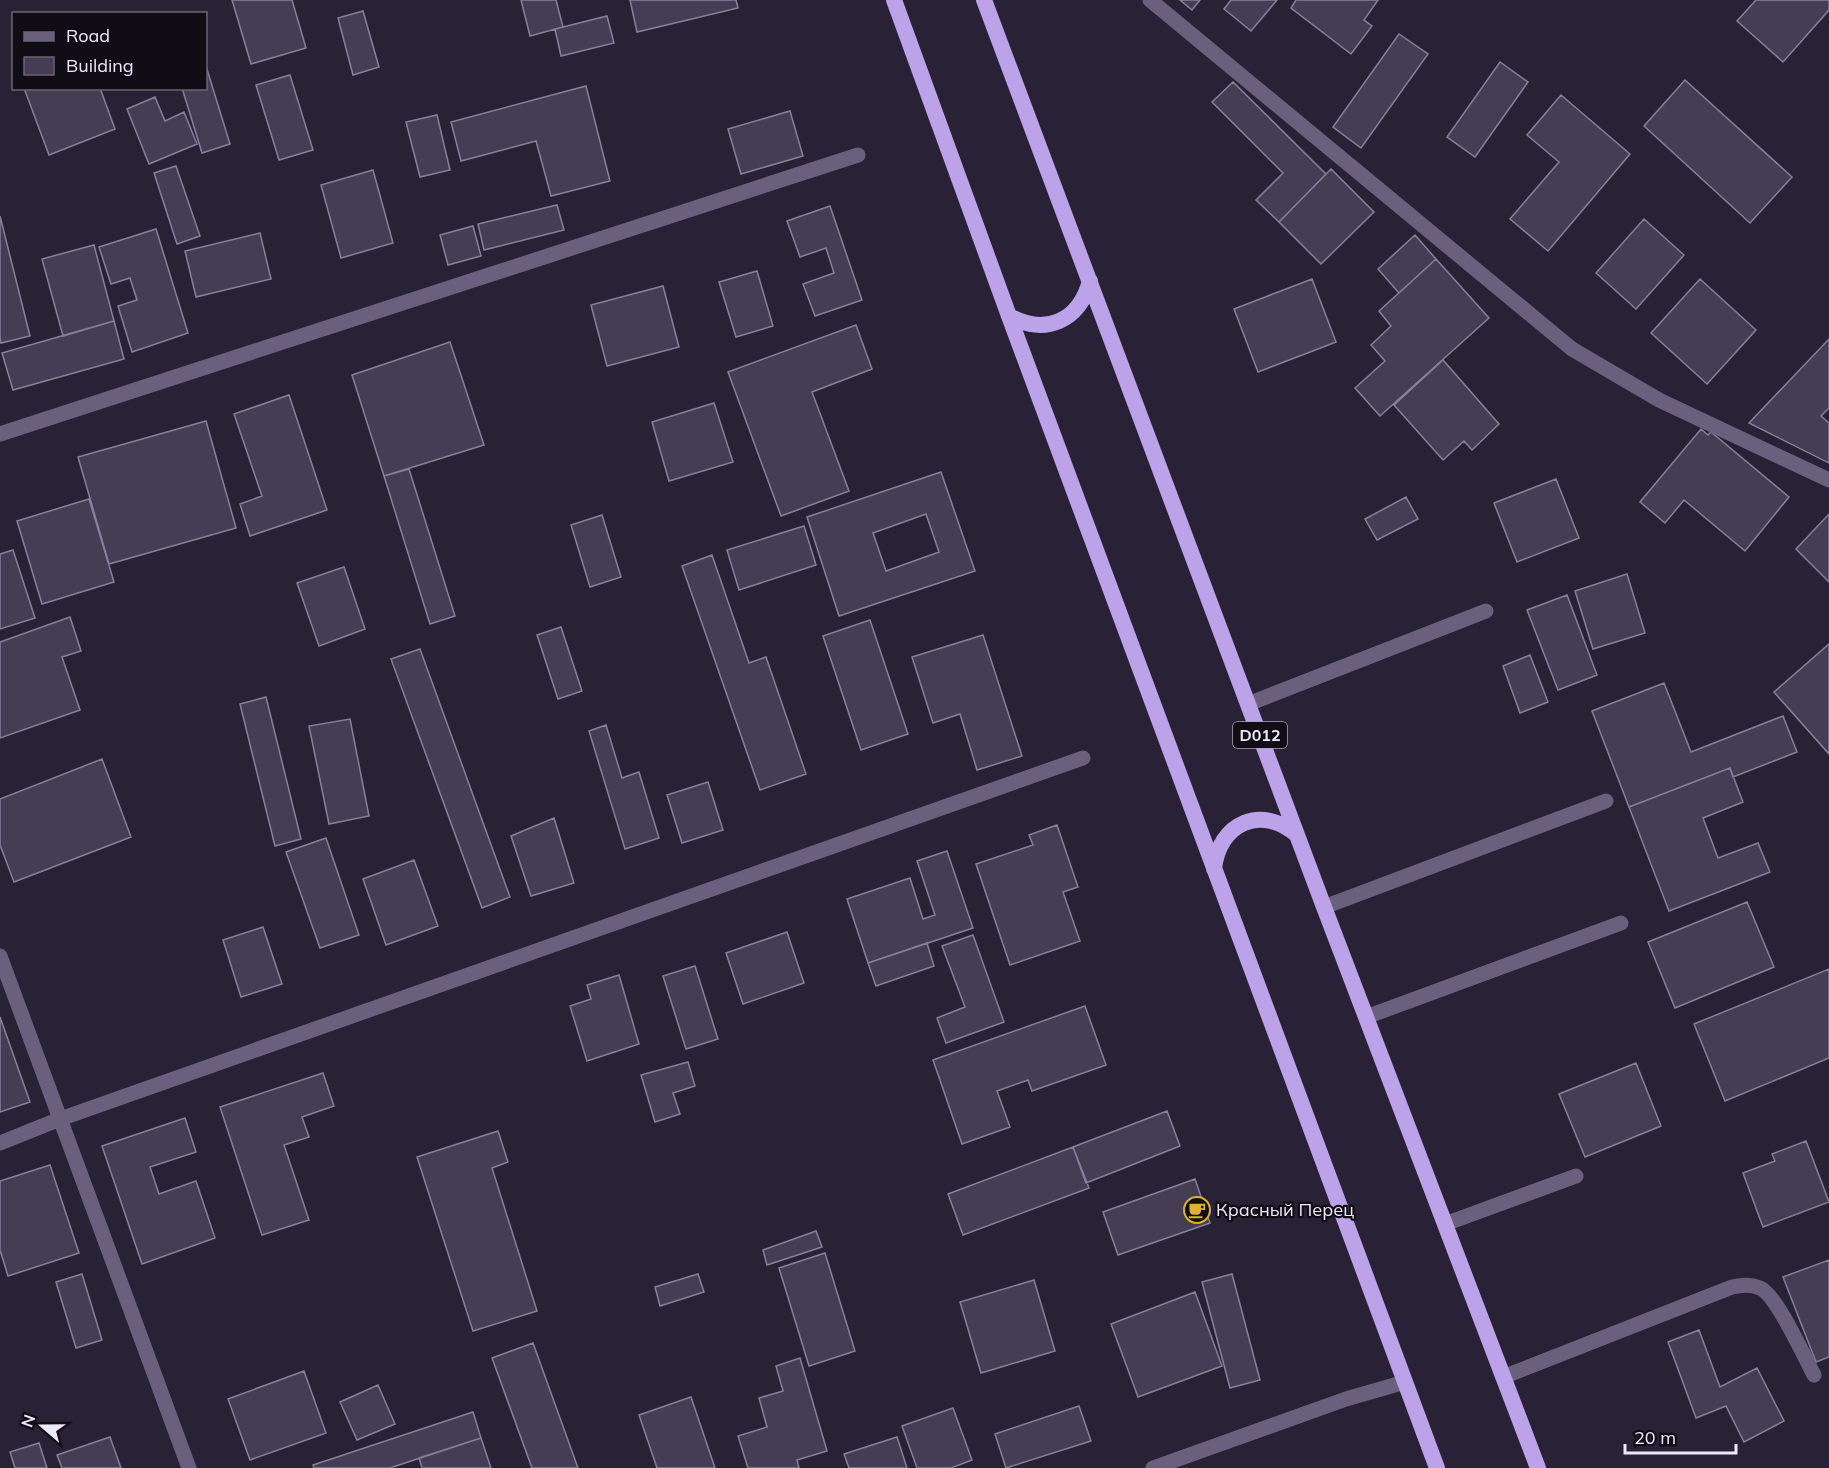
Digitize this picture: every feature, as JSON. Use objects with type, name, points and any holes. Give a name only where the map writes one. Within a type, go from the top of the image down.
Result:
[{"type":"highway","points":[[894,0],[1437,1468]]},
{"type":"highway","name":"D012","points":[[984,0],[1324,907],[1538,1468]]},
{"type":"highway","points":[[1009,316],[1033,325],[1058,322],[1070,315],[1079,305],[1090,281]]},
{"type":"highway","points":[[1214,869],[1216,854],[1223,840],[1234,828],[1248,821],[1261,819],[1275,821],[1287,826],[1297,835]]},
{"type":"street","points":[[1150,0],[1572,350],[1659,400],[1829,480]]},
{"type":"street","points":[[0,434],[858,155]]},
{"type":"street","points":[[1248,704],[1486,611]]},
{"type":"street","points":[[0,1143],[60,1119],[1083,758]]},
{"type":"street","points":[[1324,907],[1606,801]]},
{"type":"street","points":[[1366,1017],[1621,922]]},
{"type":"street","points":[[0,956],[189,1468]]},
{"type":"street","points":[[1445,1224],[1576,1176]]},
{"type":"street","points":[[1503,1377],[1732,1287],[1747,1284],[1762,1288],[1773,1299],[1814,1375]]},
{"type":"street","points":[[1153,1468],[1346,1399],[1405,1382]]},
{"type":"building","points":[[232,0],[292,0],[306,48],[251,64]]},
{"type":"building","points":[[521,0],[556,0],[563,27],[530,36]]},
{"type":"building","points":[[630,0],[736,0],[738,8],[637,32]]},
{"type":"building","points":[[1180,0],[1200,0],[1192,10]]},
{"type":"building","points":[[1231,0],[1277,0],[1251,31],[1224,9]]},
{"type":"building","points":[[1296,0],[1378,0],[1364,20],[1372,26],[1351,54],[1291,8]]},
{"type":"building","points":[[1756,0],[1829,0],[1829,10],[1783,62],[1737,21]]},
{"type":"building","points":[[363,11],[379,67],[353,75],[338,18]]},
{"type":"building","points":[[607,16],[614,43],[561,56],[555,29]]},
{"type":"building","points":[[1399,34],[1428,54],[1361,148],[1333,127]]},
{"type":"building","points":[[1500,62],[1528,82],[1475,157],[1447,137]]},
{"type":"building","points":[[207,69],[230,144],[202,153],[183,90],[207,90]]},
{"type":"building","points":[[290,75],[313,150],[279,160],[256,85]]},
{"type":"building","points":[[1685,80],[1792,177],[1750,223],[1644,126]]},
{"type":"building","points":[[1233,82],[1326,174],[1279,222],[1256,200],[1283,173],[1212,102]]},
{"type":"building","points":[[586,86],[610,181],[551,196],[536,141],[461,161],[451,122]]},
{"type":"building","points":[[25,90],[101,90],[115,129],[49,155]]},
{"type":"building","points":[[1561,95],[1630,154],[1548,251],[1510,219],[1559,162],[1527,135]]},
{"type":"building","points":[[155,97],[165,121],[184,112],[197,144],[149,164],[127,109]]},
{"type":"building","points":[[790,111],[803,156],[741,174],[728,129]]},
{"type":"building","points":[[437,115],[450,170],[420,177],[406,122]]},
{"type":"building","points":[[176,166],[200,236],[177,244],[154,173]]},
{"type":"building","points":[[1331,169],[1374,212],[1321,264],[1279,222]]},
{"type":"building","points":[[373,170],[393,243],[341,258],[321,185]]},
{"type":"building","points":[[557,205],[564,230],[484,250],[478,224]]},
{"type":"building","points":[[830,206],[862,300],[815,316],[803,284],[834,273],[826,248],[800,257],[787,221]]},
{"type":"building","points":[[0,216],[30,336],[1,343],[0,338]]},
{"type":"building","points":[[1644,219],[1684,255],[1636,309],[1596,273]]},
{"type":"building","points":[[473,226],[481,256],[448,265],[440,235]]},
{"type":"building","points":[[156,229],[188,333],[132,352],[118,306],[137,300],[130,278],[111,284],[99,247]]},
{"type":"building","points":[[260,233],[271,279],[196,297],[185,251]]},
{"type":"building","points":[[1415,235],[1436,259],[1399,293],[1378,269]]},
{"type":"building","points":[[94,245],[114,321],[63,336],[42,259]]},
{"type":"building","points":[[1436,259],[1489,318],[1380,416],[1355,388],[1385,361],[1371,345],[1391,326],[1379,311]]},
{"type":"building","points":[[757,271],[773,326],[736,337],[719,282]]},
{"type":"building","points":[[1312,279],[1336,342],[1258,372],[1234,309]]},
{"type":"building","points":[[1700,279],[1756,330],[1707,384],[1651,333]]},
{"type":"building","points":[[663,286],[679,347],[607,366],[591,305]]},
{"type":"building","points":[[114,321],[124,359],[13,390],[2,353]]},
{"type":"building","points":[[856,325],[872,369],[812,392],[849,491],[781,516],[728,372]]},
{"type":"building","points":[[1829,339],[1829,408],[1821,416],[1829,423],[1829,463],[1749,423]]},
{"type":"building","points":[[450,342],[484,445],[384,476],[352,375]]},
{"type":"building","points":[[1443,360],[1499,424],[1472,450],[1464,441],[1443,460],[1394,405]]},
{"type":"building","points":[[289,395],[327,510],[250,536],[240,504],[262,496],[234,414]]},
{"type":"building","points":[[714,403],[733,462],[669,481],[652,422]]},
{"type":"building","points":[[206,421],[236,528],[109,564],[78,457]]},
{"type":"building","points":[[1701,429],[1708,435],[1711,432],[1789,497],[1745,551],[1684,500],[1665,523],[1640,502]]},
{"type":"building","points":[[409,469],[455,616],[430,624],[384,476]]},
{"type":"building","points":[[941,472],[975,571],[839,616],[807,517]],"holes":[[[926,514],[939,552],[886,571],[873,533]]]},
{"type":"building","points":[[1556,479],[1579,538],[1517,562],[1494,503]]},
{"type":"building","points":[[1406,497],[1418,519],[1377,540],[1365,519]]},
{"type":"building","points":[[89,499],[114,582],[42,604],[17,521]]},
{"type":"building","points":[[1829,514],[1829,582],[1796,549]]},
{"type":"building","points":[[602,515],[621,577],[590,587],[571,525]]},
{"type":"building","points":[[804,526],[816,565],[739,590],[727,550]]},
{"type":"building","points":[[13,550],[35,618],[0,629],[0,554]]},
{"type":"building","points":[[712,555],[749,663],[766,657],[806,774],[760,790],[682,566]]},
{"type":"building","points":[[344,567],[365,629],[319,646],[297,583]]},
{"type":"building","points":[[1627,574],[1645,633],[1593,649],[1575,591]]},
{"type":"building","points":[[1567,595],[1597,675],[1558,690],[1527,610]]},
{"type":"building","points":[[70,617],[81,651],[62,657],[80,710],[0,738],[0,642]]},
{"type":"building","points":[[870,620],[908,734],[861,750],[823,636]]},
{"type":"building","points":[[561,627],[582,691],[558,699],[537,635]]},
{"type":"building","points":[[983,635],[1022,756],[977,770],[960,714],[933,723],[912,657]]},
{"type":"building","points":[[1829,644],[1829,754],[1774,692]]},
{"type":"building","points":[[420,649],[510,897],[482,908],[391,659]]},
{"type":"building","points":[[1530,655],[1548,702],[1520,713],[1503,666]]},
{"type":"building","points":[[1664,683],[1691,752],[1783,716],[1797,752],[1733,777],[1730,768],[1629,807],[1592,711]]},
{"type":"building","points":[[266,697],[301,839],[275,846],[240,704]]},
{"type":"building","points":[[350,719],[369,816],[329,824],[309,726]]},
{"type":"building","points":[[606,725],[622,778],[639,772],[659,838],[625,849],[589,731]]},
{"type":"building","points":[[102,759],[131,837],[14,882],[0,845],[0,799]]},
{"type":"building","points":[[1730,768],[1743,802],[1703,818],[1718,858],[1758,843],[1770,872],[1669,911],[1629,807]]},
{"type":"building","points":[[708,782],[723,830],[682,843],[667,795]]},
{"type":"building","points":[[554,818],[574,883],[531,896],[511,836]]},
{"type":"building","points":[[1057,825],[1078,887],[1063,892],[1080,941],[1010,965],[976,864],[1033,845],[1029,835]]},
{"type":"building","points":[[326,838],[359,935],[320,948],[286,852]]},
{"type":"building","points":[[947,851],[973,928],[868,963],[847,899],[910,878],[923,919],[935,915],[917,861]]},
{"type":"building","points":[[414,860],[438,926],[386,945],[363,879]]},
{"type":"building","points":[[1747,902],[1774,967],[1675,1008],[1648,942]]},
{"type":"building","points":[[263,927],[282,984],[241,997],[223,940]]},
{"type":"building","points":[[787,932],[804,983],[743,1004],[726,953]]},
{"type":"building","points":[[973,935],[1004,1022],[946,1043],[937,1018],[965,1007],[942,946]]},
{"type":"building","points":[[927,943],[934,966],[876,986],[868,963]]},
{"type":"building","points":[[695,966],[718,1039],[686,1049],[663,976]]},
{"type":"building","points":[[1829,969],[1829,1058],[1725,1101],[1694,1024]]},
{"type":"building","points":[[619,975],[639,1044],[587,1061],[570,1006],[591,999],[587,985]]},
{"type":"building","points":[[1085,1006],[1106,1065],[1032,1091],[1028,1080],[997,1091],[1010,1127],[962,1144],[933,1060]]},
{"type":"building","points":[[0,1017],[30,1102],[0,1112]]},
{"type":"building","points":[[688,1062],[695,1086],[673,1093],[680,1114],[655,1122],[641,1075]]},
{"type":"building","points":[[1636,1063],[1661,1126],[1585,1157],[1559,1094]]},
{"type":"building","points":[[323,1073],[334,1106],[302,1117],[309,1137],[284,1145],[309,1220],[262,1235],[220,1107]]},
{"type":"building","points":[[1167,1111],[1180,1146],[1086,1183],[1073,1147]]},
{"type":"building","points":[[185,1118],[196,1152],[150,1167],[159,1194],[196,1181],[215,1238],[142,1264],[102,1146]]},
{"type":"building","points":[[498,1131],[508,1162],[492,1168],[537,1311],[473,1331],[417,1157]]},
{"type":"building","points":[[1806,1141],[1829,1202],[1763,1227],[1743,1173],[1775,1161],[1772,1154]]},
{"type":"building","points":[[1073,1147],[1089,1188],[963,1235],[948,1194]]},
{"type":"building","points":[[50,1165],[79,1253],[8,1276],[0,1250],[0,1181]]},
{"type":"building","points":[[1195,1179],[1210,1223],[1118,1255],[1103,1212]]},
{"type":"building","points":[[816,1231],[822,1247],[767,1265],[763,1250]]},
{"type":"building","points":[[825,1253],[855,1351],[809,1366],[779,1268]]},
{"type":"building","points":[[1829,1260],[1829,1357],[1816,1362],[1783,1277]]},
{"type":"building","points":[[82,1274],[102,1340],[76,1348],[56,1282]]},
{"type":"building","points":[[698,1274],[704,1292],[660,1306],[655,1287]]},
{"type":"building","points":[[1232,1274],[1260,1380],[1230,1388],[1202,1282]]},
{"type":"building","points":[[1034,1280],[1055,1351],[981,1373],[960,1302]]},
{"type":"building","points":[[1195,1292],[1222,1366],[1138,1397],[1111,1324]]},
{"type":"building","points":[[1699,1330],[1720,1387],[1757,1368],[1784,1421],[1744,1442],[1726,1406],[1696,1418],[1668,1342]]},
{"type":"building","points":[[533,1343],[578,1468],[532,1468],[492,1358]]},
{"type":"building","points":[[800,1358],[827,1451],[797,1460],[799,1468],[748,1468],[738,1436],[767,1427],[759,1398],[783,1391],[776,1366]]},
{"type":"building","points":[[304,1371],[326,1433],[250,1460],[228,1399]]},
{"type":"building","points":[[378,1385],[395,1424],[357,1440],[340,1402]]},
{"type":"building","points":[[691,1397],[715,1468],[657,1468],[639,1415]]},
{"type":"building","points":[[1079,1406],[1091,1441],[1006,1468],[995,1434]]},
{"type":"building","points":[[953,1408],[972,1460],[951,1468],[917,1468],[902,1426]]},
{"type":"building","points":[[473,1412],[481,1438],[390,1468],[314,1468],[313,1465]]},
{"type":"building","points":[[110,1437],[121,1468],[62,1468],[57,1455]]},
{"type":"building","points":[[897,1437],[907,1468],[849,1468],[844,1454]]},
{"type":"building","points":[[481,1438],[491,1468],[422,1468],[419,1458]]},
{"type":"building","points":[[39,1443],[47,1468],[15,1468],[10,1452]]},
{"type":"place","name":"Красный Перец","points":[[1197,1210]]}]
